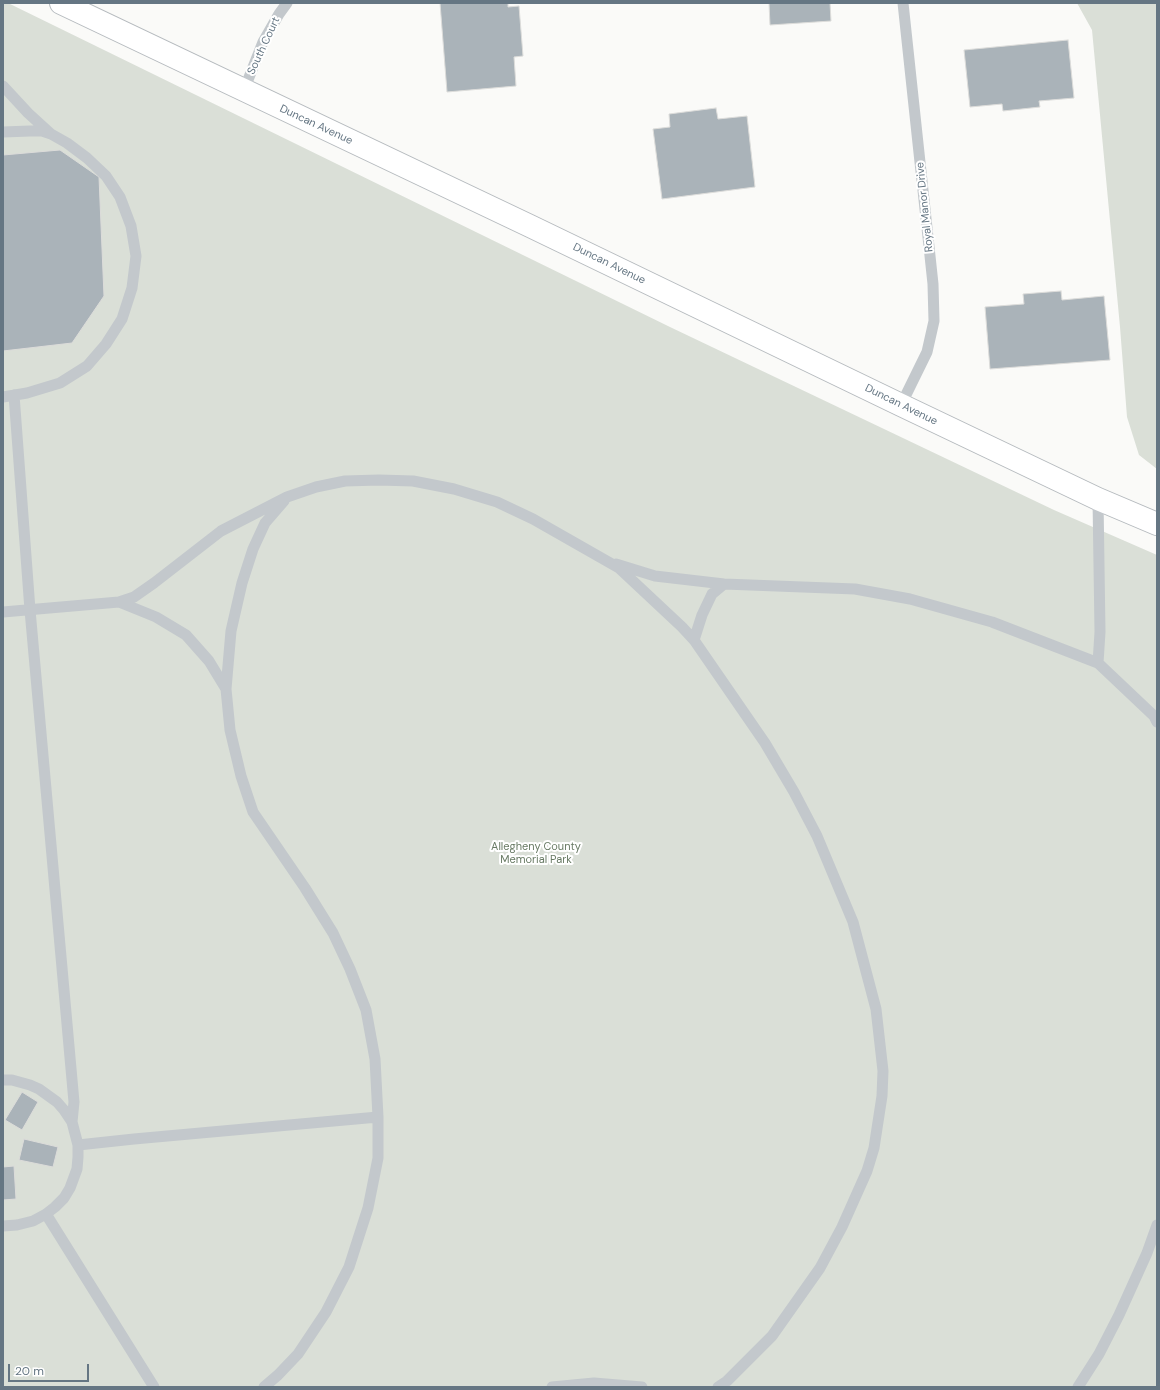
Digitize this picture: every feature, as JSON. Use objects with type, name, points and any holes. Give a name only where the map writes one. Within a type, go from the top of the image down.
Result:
[{"type":"main road","name":"Duncan Avenue","points":[[61,3],[1098,499],[1157,524]]},
{"type":"lane","name":"South Court","points":[[244,90],[263,42],[287,3]]},
{"type":"lane","name":"Royal Manor Drive","points":[[901,405],[927,352],[934,321],[933,284],[903,3]]},
{"type":"lane","points":[[3,86],[28,113],[51,134],[67,143],[87,158],[106,176],[120,197],[131,226],[136,256],[132,288],[122,319],[106,344],[87,366],[60,383],[27,393],[9,396],[30,610],[74,1102],[72,1122]]},
{"type":"lane","points":[[3,132],[30,131],[51,134]]},
{"type":"lane","points":[[3,612],[119,602],[134,597],[154,583],[221,530],[287,497],[316,487],[345,482],[379,480],[413,481],[454,489],[496,502],[527,516],[609,562],[619,568],[642,589],[694,640],[765,743],[794,792],[817,836],[853,922],[876,1009],[883,1071],[882,1096],[874,1148],[867,1172],[842,1227],[820,1268],[772,1336],[728,1381],[718,1387]]},
{"type":"lane","points":[[264,1387],[298,1354],[326,1312],[349,1267],[368,1208],[378,1158],[378,1117],[375,1059],[366,1010],[350,969],[333,933],[305,888],[253,812],[241,776],[230,730],[226,689],[231,631],[242,583],[253,549],[265,523],[287,497]]},
{"type":"lane","points":[[1098,499],[1100,632],[1098,663]]},
{"type":"lane","points":[[609,562],[655,576],[724,584],[855,589],[910,599],[992,622],[1098,663],[1154,716],[1157,722]]},
{"type":"lane","points":[[694,640],[702,615],[712,594],[724,584]]},
{"type":"lane","points":[[119,602],[156,617],[186,635],[209,661],[226,689]]},
{"type":"lane","points":[[3,1080],[21,1082],[39,1089],[57,1102],[72,1122],[78,1145],[77,1169],[70,1188],[55,1207],[33,1221],[17,1226],[3,1226]]},
{"type":"lane","points":[[78,1145],[378,1117]]},
{"type":"lane","points":[[46,1214],[154,1387]]},
{"type":"lane","points":[[1078,1387],[1119,1315],[1147,1253],[1157,1225]]},
{"type":"lane","points":[[552,1387],[594,1383],[642,1387]]},
{"type":"green space","name":"Allegheny County Memorial Park","points":[[3,3],[8,3],[670,327],[1054,510],[1157,555],[1157,1387],[3,1387]]},
{"type":"green space","points":[[1077,3],[1157,3],[1157,469],[1139,455],[1127,417],[1092,30]]},
{"type":"building","points":[[440,3],[508,3],[508,7],[519,6],[523,56],[514,57],[516,86],[447,92]]},
{"type":"building","points":[[769,3],[830,3],[831,21],[770,25]]},
{"type":"building","points":[[1068,40],[1074,98],[1039,101],[1040,107],[1003,111],[1002,104],[970,107],[964,50]]},
{"type":"building","points":[[716,108],[718,119],[747,116],[755,187],[662,199],[653,129],[670,127],[669,114]]},
{"type":"building","points":[[60,150],[99,177],[104,296],[72,343],[3,351],[3,155]]},
{"type":"building","points":[[1061,291],[1062,300],[1104,296],[1110,360],[990,369],[985,307],[1024,304],[1023,294]]},
{"type":"building","points":[[22,1092],[38,1102],[22,1130],[5,1120]]},
{"type":"building","points":[[24,1139],[58,1147],[53,1167],[19,1160]]},
{"type":"building","points":[[14,1166],[16,1199],[3,1200],[3,1167]]}]
